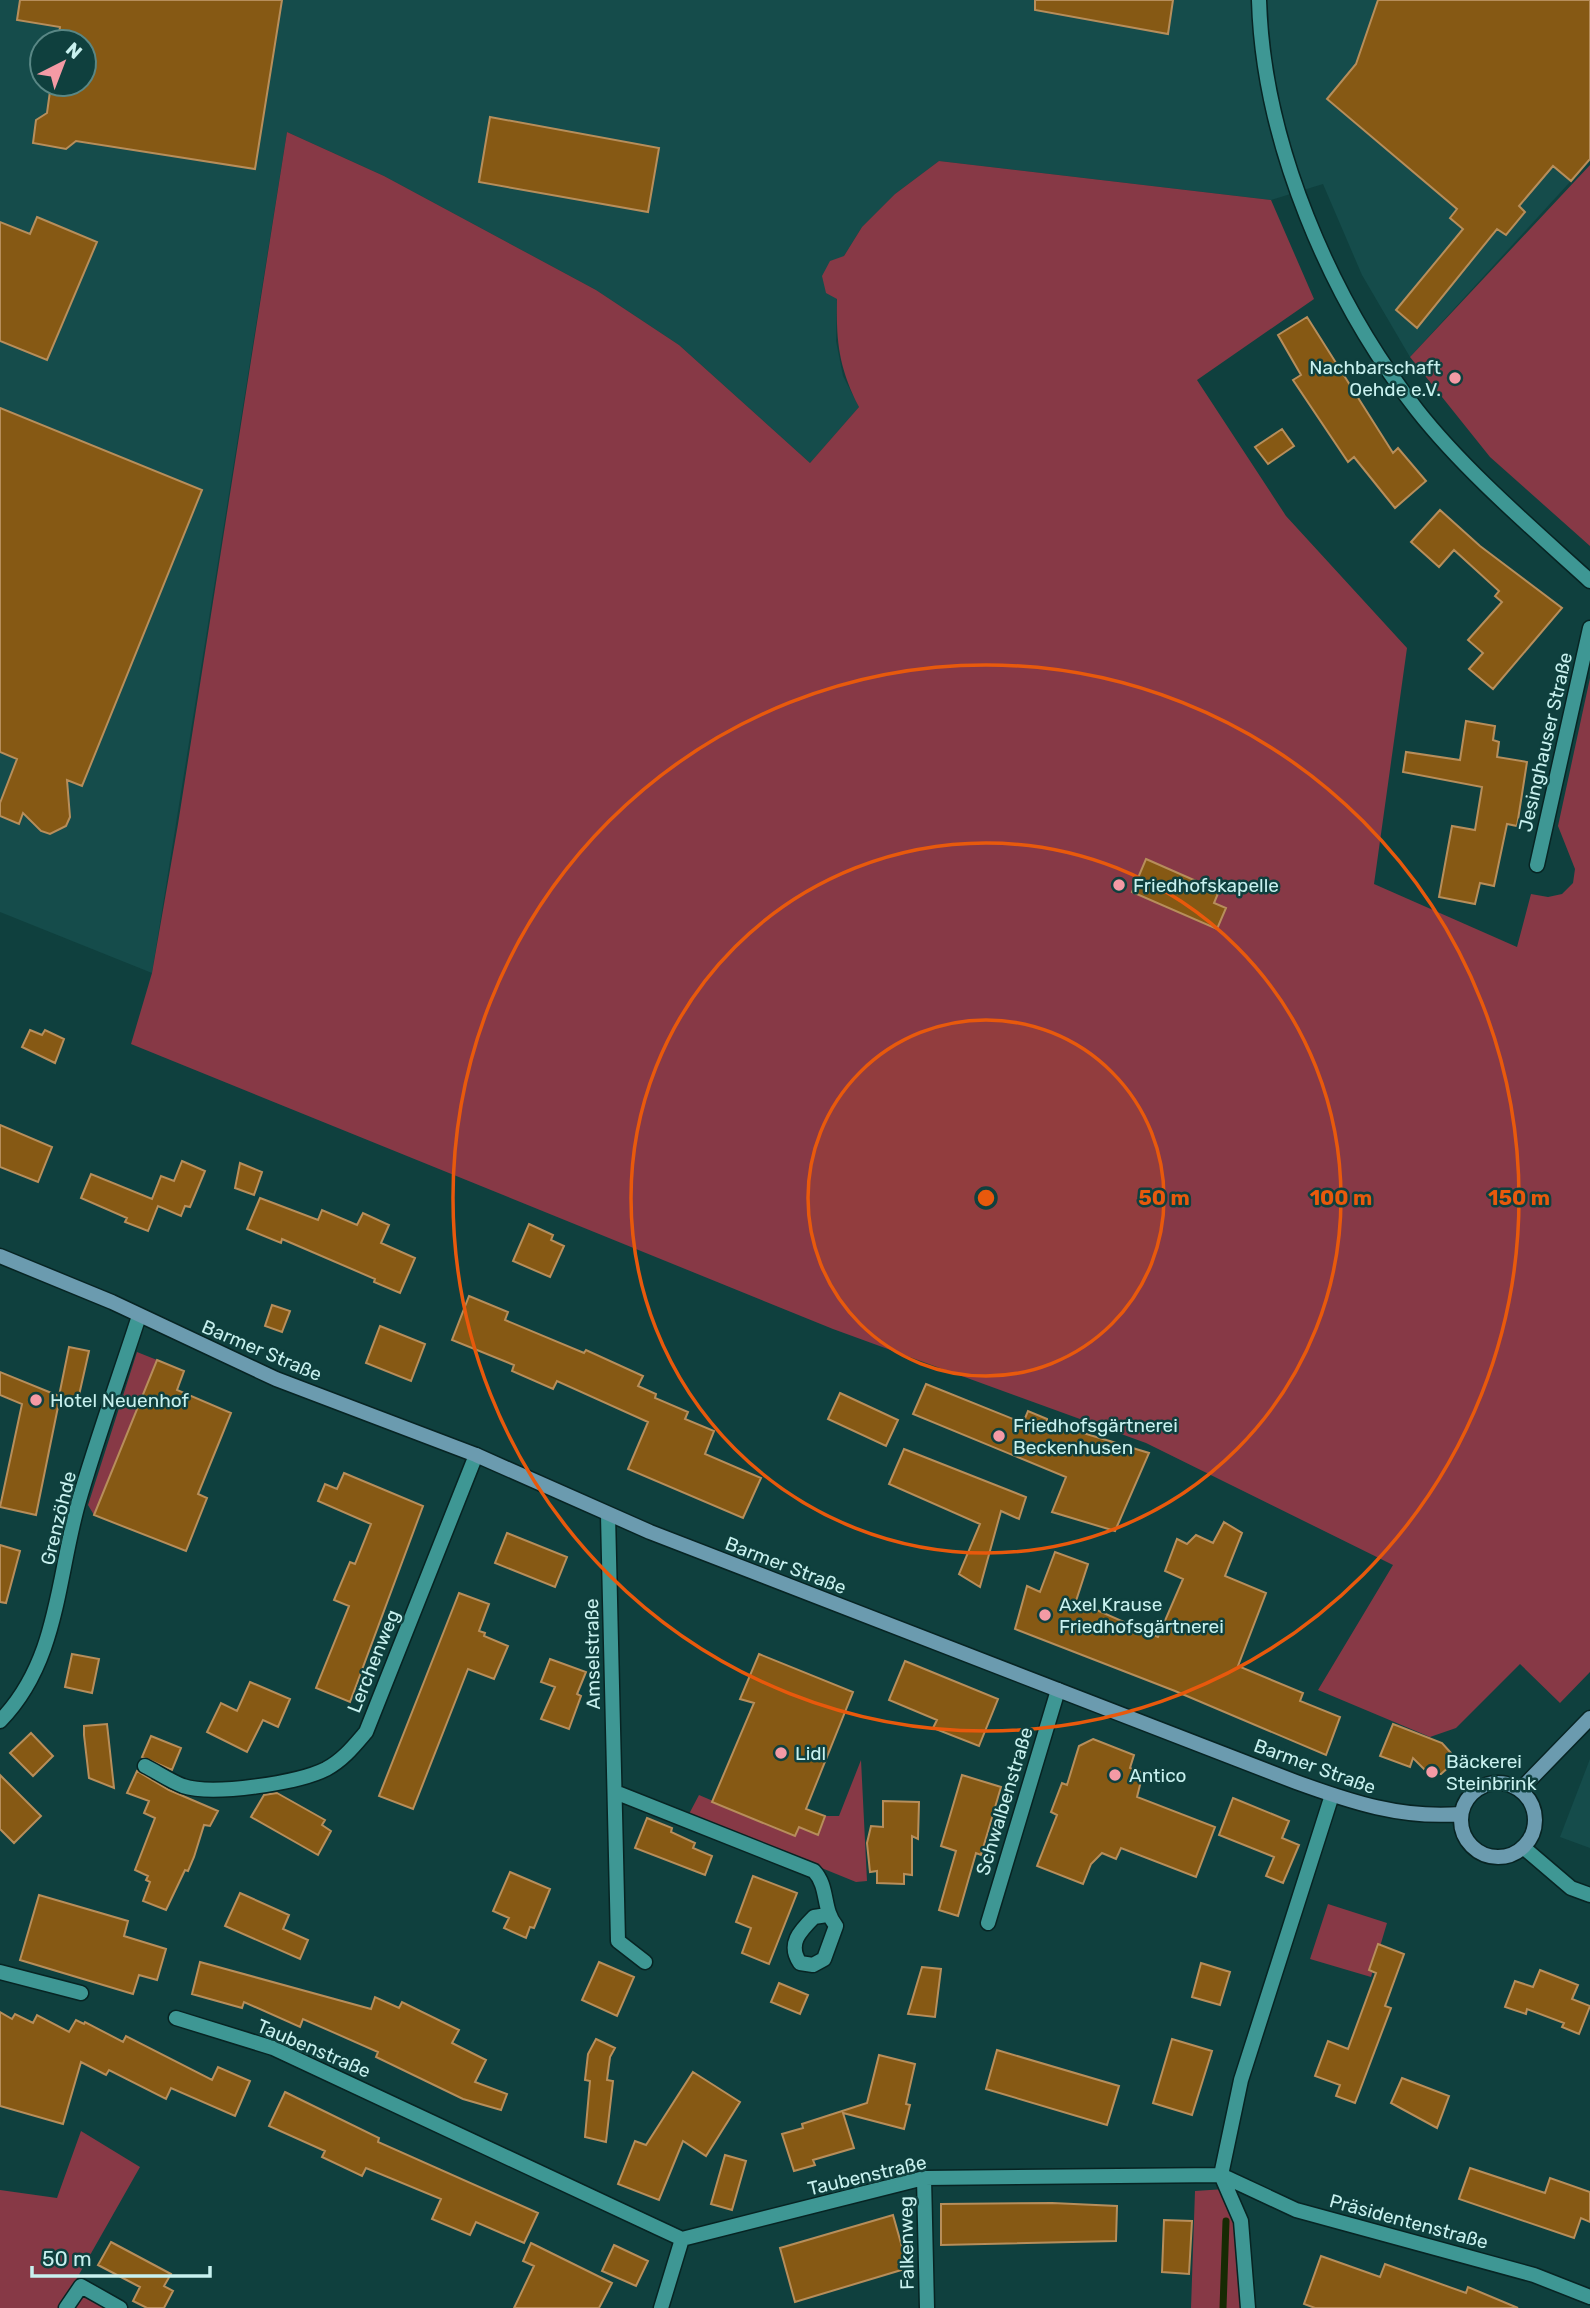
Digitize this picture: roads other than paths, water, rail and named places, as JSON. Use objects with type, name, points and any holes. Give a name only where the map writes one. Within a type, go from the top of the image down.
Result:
[{"type":"main road","name":"Barmer Straße","points":[[0,1256],[112,1302],[276,1379],[476,1455],[608,1515],[1332,1795],[1401,1814],[1461,1814]]},
{"type":"main road","points":[[1520,1790],[1590,1718]]},
{"type":"main road","points":[[1503,1783],[1520,1790],[1534,1812],[1535,1824],[1523,1847],[1505,1857],[1495,1857],[1476,1850],[1464,1834],[1461,1814],[1469,1796],[1484,1786],[1503,1783]]},
{"type":"street","points":[[1259,0],[1277,118],[1299,197],[1346,302],[1377,354],[1418,412],[1503,501],[1590,581]]},
{"type":"street","name":"Jesinghauser Straße","points":[[1537,865],[1590,628]]},
{"type":"street","name":"Grenzöhde","points":[[0,1721],[20,1700],[35,1674],[57,1611],[78,1506],[139,1316]]},
{"type":"street","name":"Lerchenweg","points":[[145,1766],[184,1786],[211,1791],[305,1777],[326,1769],[345,1756],[366,1732],[476,1455]]},
{"type":"street","name":"Amselstraße","points":[[608,1515],[618,1941],[645,1962]]},
{"type":"street","name":"Schwalbenstraße","points":[[988,1923],[1058,1690]]},
{"type":"street","points":[[615,1792],[814,1871],[824,1881],[827,1915]]},
{"type":"street","points":[[1248,2308],[1241,2221],[1221,2175],[1241,2080],[1332,1795]]},
{"type":"street","points":[[1523,1847],[1571,1888],[1590,1895]]},
{"type":"street","points":[[0,1972],[81,1993]]},
{"type":"street","name":"Taubenstraße","points":[[176,2018],[273,2048],[682,2239],[924,2178],[1221,2175]]},
{"type":"street","name":"Präsidentenstraße","points":[[1221,2175],[1296,2210],[1534,2275],[1590,2297]]},
{"type":"street","name":"Falkenweg","points":[[924,2178],[927,2308]]},
{"type":"street","points":[[661,2308],[682,2239]]},
{"type":"street","points":[[66,2308],[81,2286],[121,2308]]},
{"type":"waterway","points":[[1223,2308],[1226,2221]]},
{"type":"place","name":"Nachbarschaft Oehde e.V.","points":[[1455,378]]},
{"type":"place","name":"Friedhofskapelle","points":[[1119,885]]},
{"type":"place","name":"Hotel Neuenhof","points":[[36,1400]]},
{"type":"place","name":"Friedhofsgärtnerei Beckenhusen","points":[[999,1436]]},
{"type":"place","name":"Axel Krause Friedhofsgärtnerei","points":[[1045,1615]]},
{"type":"place","name":"Lidl","points":[[781,1753]]},
{"type":"place","name":"Bäckerei Steinbrink","points":[[1432,1772]]},
{"type":"place","name":"Antico","points":[[1115,1775]]}]
